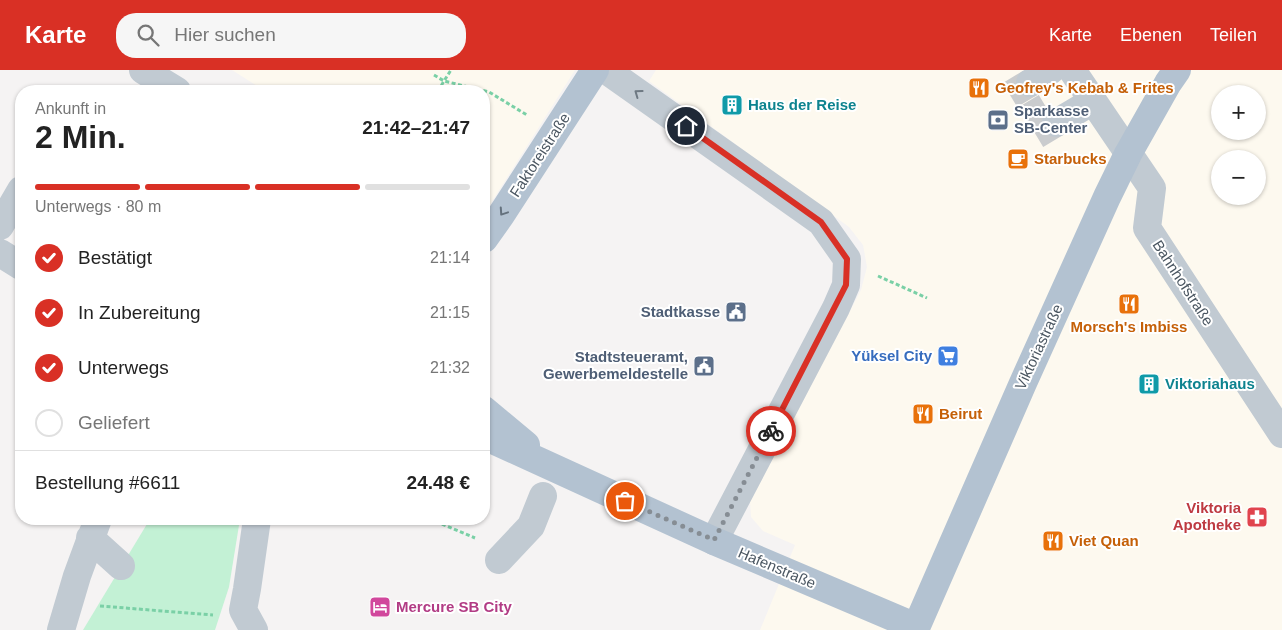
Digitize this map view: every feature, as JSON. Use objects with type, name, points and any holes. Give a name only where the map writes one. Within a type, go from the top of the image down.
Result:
[{"type":"main road","name":"Faktoreistraße","points":[[490,231],[595,70]]},
{"type":"main road","name":"Viktoriastraße","points":[[916,628],[1023,382],[1107,196],[1128,154],[1177,70]]},
{"type":"main road","name":"Hafenstraße","points":[[490,415],[556,470]]},
{"type":"main road","name":"Hafenstraße","points":[[490,439],[556,470],[916,628]]},
{"type":"street","points":[[143,70],[167,85]]},
{"type":"street","points":[[606,70],[821,222],[847,259],[846,285],[836,308],[714,540]]},
{"type":"street","name":"Bahnhofstraße","points":[[1051,115],[1082,85],[1152,188],[1147,228],[1282,434]]},
{"type":"street","points":[[0,226],[15,200]]},
{"type":"street","points":[[0,253],[15,262]]},
{"type":"street","points":[[502,556],[531,526],[543,496]]},
{"type":"street","points":[[239,619],[247,589],[256,525]]},
{"type":"street","points":[[94,528],[121,566]]},
{"type":"street","points":[[61,630],[74,584],[94,528]]},
{"type":"path","points":[[442,85],[450,70]]},
{"type":"path","points":[[434,75],[444,81],[460,85]]},
{"type":"path","points":[[490,93],[495,96]]},
{"type":"path","points":[[847,259],[927,298]]},
{"type":"path","points":[[442,525],[502,556]]},
{"type":"path","points":[[97,606],[239,619]]},
{"type":"shaded area","points":[[232,70],[575,70],[490,205],[490,85],[256,85]]},
{"type":"shaded area","points":[[656,70],[1282,70],[1282,630],[760,630],[795,545],[763,531],[751,517],[750,502],[861,290],[867,267],[863,245],[849,227],[649,81]]},
{"type":"green space","points":[[146,525],[239,525],[229,587],[215,630],[83,630]]},
{"type":"tunnel","points":[[1010,95],[1030,83]]},
{"type":"tunnel","points":[[1026,119],[1046,107]]},
{"type":"tunnel","points":[[1036,135],[1056,123]]},
{"type":"way so far","points":[[625,501],[714,540],[771,431]]},
{"type":"place","name":"Geofrey's Kebab & Frites","points":[[979,88]]},
{"type":"place","name":"Haus der Reise","points":[[732,105]]},
{"type":"place","name":"Sparkasse SB-Center","points":[[998,120]]},
{"type":"place","name":"Starbucks","points":[[1018,159]]},
{"type":"place","name":"Morsch's Imbiss","points":[[1129,304]]},
{"type":"place","name":"Stadtkasse","points":[[736,312]]},
{"type":"place","name":"Yüksel City","points":[[948,356]]},
{"type":"place","name":"Stadtsteueramt, Gewerbemeldestelle","points":[[704,366]]},
{"type":"place","name":"Viktoriahaus","points":[[1149,384]]},
{"type":"place","name":"Beirut","points":[[923,414]]},
{"type":"place","name":"Viktoria Apotheke","points":[[1257,517]]},
{"type":"place","name":"Viet Quan","points":[[1053,541]]},
{"type":"place","name":"Mercure SB City","points":[[380,607]]},
{"type":"route","points":[[686,126],[821,222],[847,259],[846,285],[836,308],[771,431]]}]
